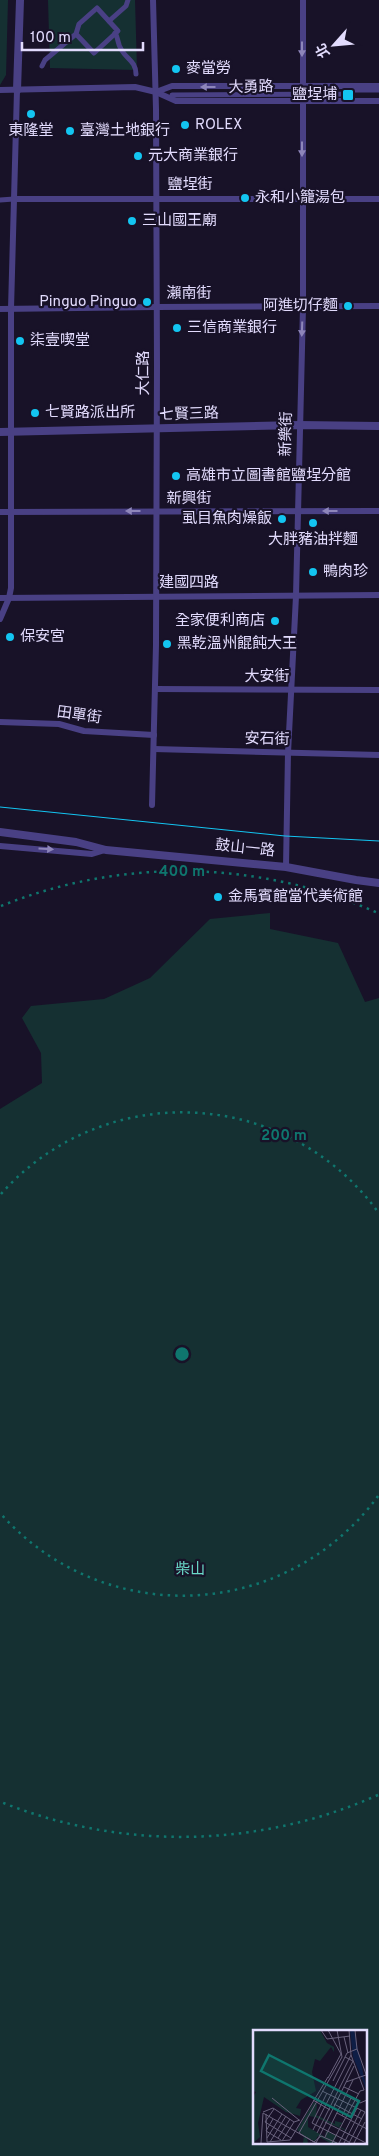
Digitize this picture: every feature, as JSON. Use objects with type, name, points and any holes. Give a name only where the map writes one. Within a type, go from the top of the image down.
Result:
[{"type":"street","points":[[0,619],[11,588],[11,309],[20,0]]},
{"type":"street","points":[[109,21],[126,6],[128,0]]},
{"type":"street","name":"大仁路","points":[[152,805],[156,511],[156,92],[153,0]]},
{"type":"street","name":"新樂街","points":[[286,867],[288,753],[296,596],[298,511],[302,306],[303,0]]},
{"type":"street","points":[[42,66],[45,60],[76,34],[79,24],[97,8],[118,31],[94,53],[76,34]]},
{"type":"street","points":[[115,33],[119,38],[121,49],[133,62],[136,74]]},
{"type":"street","name":"大勇路","points":[[156,92],[172,86],[379,101]]},
{"type":"street","name":"大勇路","points":[[0,90],[135,87],[156,92],[176,102],[379,88]]},
{"type":"street","points":[[172,95],[302,94]]},
{"type":"street","name":"鹽埕街","points":[[0,200],[379,198]]},
{"type":"street","name":"瀨南街","points":[[0,310],[379,306]]},
{"type":"street","name":"七賢三路","points":[[0,432],[156,430],[299,425],[379,426]]},
{"type":"street","name":"新興街","points":[[0,512],[379,511]]},
{"type":"street","name":"建國四路","points":[[0,598],[379,595]]},
{"type":"street","name":"大安街","points":[[155,689],[379,690]]},
{"type":"street","name":"田單街","points":[[0,722],[59,724],[84,731],[154,735]]},
{"type":"street","name":"安石街","points":[[154,749],[379,755]]},
{"type":"street","name":"鼓山一路","points":[[0,832],[76,842],[106,850],[286,867],[356,880],[379,882]]},
{"type":"street","name":"鼓山一路","points":[[0,846],[92,854],[106,850]]},
{"type":"green space","points":[[0,0],[8,0],[6,75],[0,85]]},
{"type":"green space","points":[[48,0],[135,0],[137,70],[50,68]]},
{"type":"green space","name":"柴山","points":[[270,913],[270,929],[338,943],[365,1002],[379,998],[379,2156],[0,2156],[0,1109],[42,1083],[41,1053],[22,1018],[31,1006],[104,999],[150,978],[210,919]]},
{"type":"tram line","points":[[0,807],[285,836],[379,841]]},
{"type":"place","name":"麥當勞","points":[[176,69]]},
{"type":"place","name":"鹽埕埔","points":[[348,95]]},
{"type":"place","name":"東隆堂","points":[[31,114]]},
{"type":"place","name":"ROLEX","points":[[185,125]]},
{"type":"place","name":"臺灣土地銀行","points":[[70,131]]},
{"type":"place","name":"元大商業銀行","points":[[138,156]]},
{"type":"place","name":"永和小籠湯包","points":[[245,198]]},
{"type":"place","name":"三山國王廟","points":[[132,221]]},
{"type":"place","name":"Pinguo Pinguo","points":[[147,302]]},
{"type":"place","name":"阿進切仔麵","points":[[348,306]]},
{"type":"place","name":"三信商業銀行","points":[[177,328]]},
{"type":"place","name":"柒壹喫堂","points":[[20,341]]},
{"type":"place","name":"七賢路派出所","points":[[35,413]]},
{"type":"place","name":"高雄市立圖書館鹽埕分館","points":[[176,476]]},
{"type":"place","name":"虱目魚肉燥飯","points":[[282,519]]},
{"type":"place","name":"大胖豬油拌麵","points":[[313,523]]},
{"type":"place","name":"鴨肉珍","points":[[313,572]]},
{"type":"place","name":"全家便利商店","points":[[275,621]]},
{"type":"place","name":"保安宮","points":[[10,637]]},
{"type":"place","name":"黑乾溫州餛飩大王","points":[[167,644]]},
{"type":"place","name":"金馬賓館當代美術館","points":[[218,897]]}]
